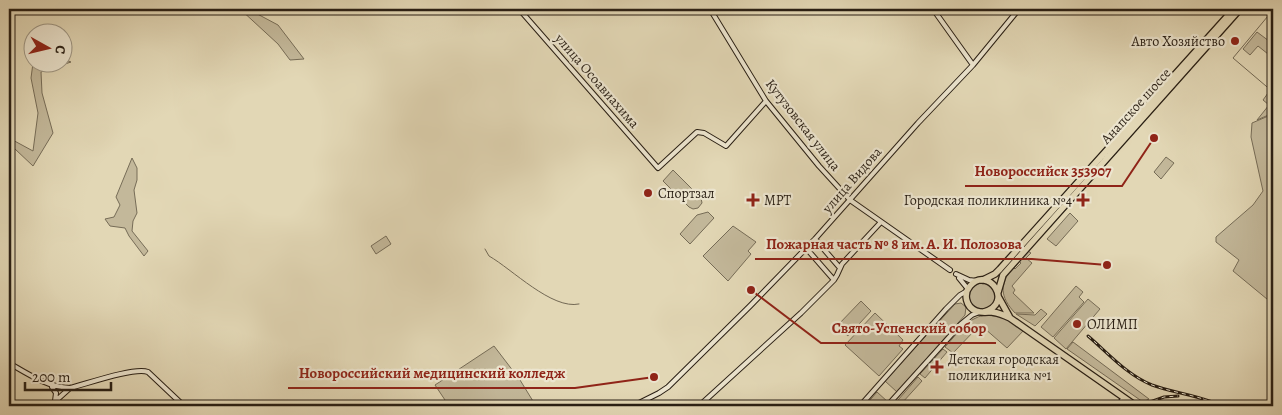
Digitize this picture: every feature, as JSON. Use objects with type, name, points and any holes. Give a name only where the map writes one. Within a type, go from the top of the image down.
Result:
[{"type":"highway","name":"Анапское шоссе","points":[[980,280],[1000,269],[1234,9]]},
{"type":"highway","name":"Анапское шоссе","points":[[998,294],[1003,276],[1240,9]]},
{"type":"highway","points":[[1010,318],[992,284],[980,280],[967,290],[966,299],[969,306],[982,312],[997,313],[1010,318],[1135,406]]},
{"type":"highway","points":[[982,312],[991,310],[996,305],[998,294]]},
{"type":"street","name":"улица Осоавиахима","points":[[519,9],[658,168],[697,132],[704,133],[726,146],[766,102]]},
{"type":"street","name":"Кутузовская улица","points":[[710,9],[766,102],[850,200],[950,270]]},
{"type":"street","points":[[933,9],[973,65]]},
{"type":"street","name":"улица Видова","points":[[633,406],[668,387],[815,239],[973,65],[1019,9]]},
{"type":"street","points":[[699,406],[801,313],[834,280],[842,264],[881,222]]},
{"type":"street","points":[[815,239],[840,268]]},
{"type":"street","points":[[806,248],[834,280]]},
{"type":"street","points":[[860,406],[947,308],[967,290],[957,275],[980,280]]},
{"type":"street","points":[[887,406],[960,324],[972,315],[982,312]]},
{"type":"street","points":[[9,363],[51,385],[70,388],[132,372],[147,372],[184,406]]},
{"type":"street","points":[[51,385],[56,393],[55,400]]},
{"type":"street","points":[[50,406],[70,388]]},
{"type":"street","points":[[1117,406],[1124,398]]},
{"type":"shaded area","points":[[240,9],[248,9],[278,25],[304,59],[290,60],[278,44]]},
{"type":"shaded area","points":[[1257,32],[1273,44],[1273,58],[1258,46],[1250,55],[1243,49]]},
{"type":"shaded area","points":[[32,72],[41,72],[42,93],[53,133],[33,166],[15,149],[9,146],[9,138],[33,151],[38,113],[31,78]]},
{"type":"shaded area","points":[[1268,93],[1273,97],[1273,113],[1257,120],[1269,105],[1263,100]]},
{"type":"shaded area","points":[[1273,114],[1273,304],[1233,271],[1239,260],[1216,242],[1216,237],[1253,205],[1263,191],[1251,137],[1252,123]]},
{"type":"shaded area","points":[[1166,157],[1174,163],[1161,179],[1154,172]]},
{"type":"shaded area","points":[[132,158],[137,168],[137,180],[134,190],[137,213],[133,221],[132,231],[148,251],[144,256],[125,228],[110,226],[105,219],[114,217],[120,205],[116,197]]},
{"type":"shaded area","points":[[673,170],[701,198],[702,203],[698,208],[693,209],[689,207],[663,181]]},
{"type":"shaded area","points":[[708,212],[714,218],[690,244],[680,234],[697,215]]},
{"type":"shaded area","points":[[1070,213],[1078,221],[1056,246],[1047,239]]},
{"type":"shaded area","points":[[733,226],[756,242],[748,251],[751,254],[728,281],[703,256]]},
{"type":"shaded area","points":[[386,236],[391,244],[376,254],[371,246]]},
{"type":"shaded area","points":[[1028,251],[1031,253],[1026,258],[1032,263],[1012,286],[1015,290],[1013,293],[1034,313],[1015,313],[1004,296],[1005,279],[1013,267],[1015,269],[1021,263],[1019,261]]},
{"type":"shaded area","points":[[982,283],[991,287],[995,296],[991,305],[982,309],[973,305],[969,296],[973,287]]},
{"type":"shaded area","points":[[1076,286],[1083,292],[1079,297],[1084,302],[1053,337],[1041,327]]},
{"type":"shaded area","name":"ОЛИМП","points":[[1088,299],[1100,309],[1066,349],[1054,338]]},
{"type":"shaded area","points":[[861,301],[871,311],[848,336],[837,326]]},
{"type":"shaded area","points":[[961,303],[966,307],[965,315],[897,392],[885,381],[955,304]]},
{"type":"shaded area","points":[[1041,309],[1047,314],[1035,326],[1016,314],[1035,315]]},
{"type":"shaded area","points":[[875,313],[903,340],[899,346],[903,349],[879,376],[845,345]]},
{"type":"shaded area","points":[[985,315],[1004,317],[1024,330],[1007,348],[984,328],[980,332],[976,329],[953,353],[945,347],[973,319]]},
{"type":"shaded area","points":[[1073,342],[1149,399],[1143,402],[1067,349]]},
{"type":"shaded area","points":[[494,346],[520,380],[536,406],[449,406],[435,385]]},
{"type":"shaded area","points":[[943,349],[947,352],[925,378],[920,374]]},
{"type":"shaded area","points":[[918,377],[922,381],[902,403],[898,400]]},
{"type":"shaded area","points":[[877,392],[888,402],[884,406],[865,406]]},
{"type":"waterway","points":[[1273,10],[1233,58],[1273,92]]},
{"type":"waterway","points":[[485,249],[489,256],[545,295],[568,304],[579,304]]},
{"type":"railway","points":[[1088,336],[1126,370],[1143,381],[1209,401]]},
{"type":"railway","points":[[1139,406],[1164,397],[1178,396]]},
{"type":"railway","points":[[1203,399],[1225,406]]},
{"type":"place","name":"Авто Хозяйство","points":[[1235,41]]},
{"type":"place","name":"Новороссийск 353907","points":[[1154,138]]},
{"type":"place","name":"Спортзал","points":[[648,193]]},
{"type":"place","name":"МРТ","points":[[753,200]]},
{"type":"place","name":"Городская поликлиника №4","points":[[1083,200]]},
{"type":"place","name":"Пожарная часть № 8 им. А. И. Полозова","points":[[1107,265]]},
{"type":"place","name":"Свято-Успенский собор","points":[[751,290]]},
{"type":"place","name":"ОЛИМП","points":[[1077,324]]},
{"type":"place","name":"Детская городская поликлиника №1","points":[[937,367]]},
{"type":"place","name":"Новороссийский медицинский колледж","points":[[654,377]]}]
